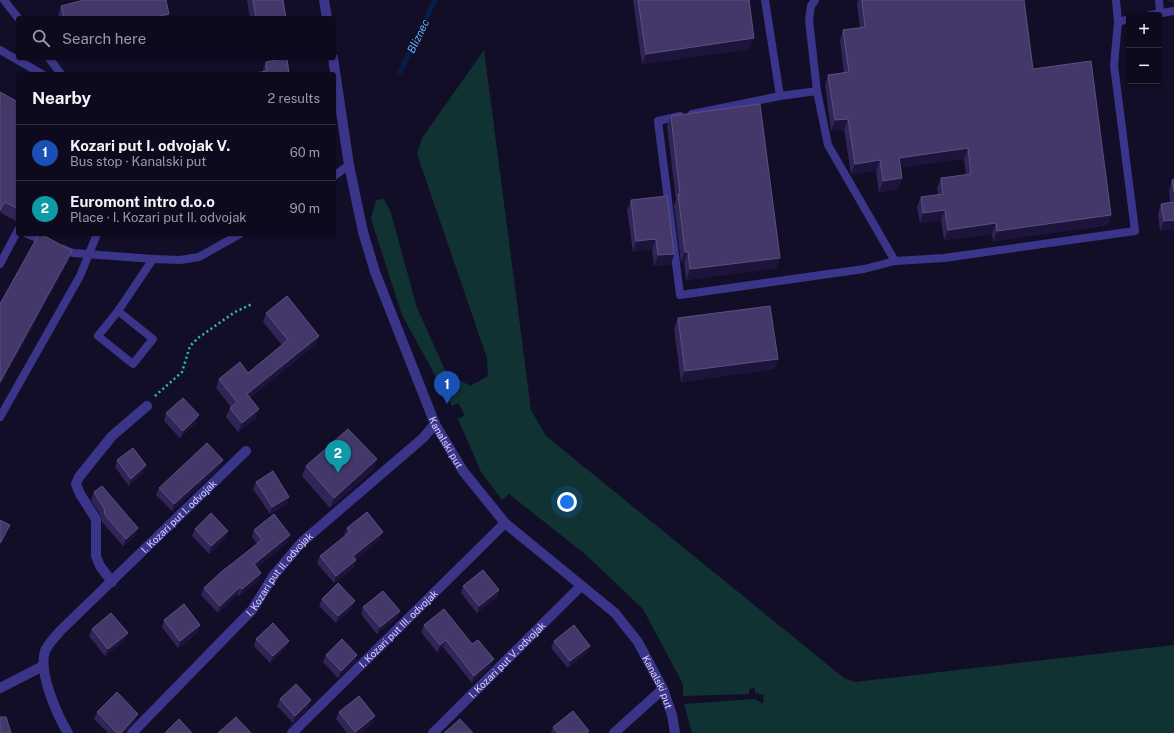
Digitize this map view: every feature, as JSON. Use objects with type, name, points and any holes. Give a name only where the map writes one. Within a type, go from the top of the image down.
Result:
[{"type":"street","points":[[324,0],[327,16]]},
{"type":"street","name":"Kanalski put","points":[[333,60],[335,72]]},
{"type":"street","name":"Kanalski put","points":[[336,78],[349,165],[363,232],[375,272],[435,424],[463,471],[505,523],[615,613],[638,642],[663,689],[672,715],[675,733]]},
{"type":"street","points":[[112,582],[100,566],[96,556],[96,519],[76,484],[79,477],[112,436],[147,406]]},
{"type":"street","name":"I. Kozari put II. odvojak","points":[[132,733],[252,610],[274,575],[302,542],[423,438],[435,424]]},
{"type":"street","name":"I. Kozari put I. odvojak","points":[[43,666],[45,650],[60,631],[246,451]]},
{"type":"street","name":"I. Kozari put III. odvojak","points":[[292,733],[505,523]]},
{"type":"street","name":"I. Kozari put V. odvojak","points":[[433,733],[581,586]]},
{"type":"street","points":[[0,688],[43,666],[59,718],[68,733]]},
{"type":"street","points":[[614,733],[663,689]]},
{"type":"lane","points":[[4,0],[16,16]]},
{"type":"lane","points":[[765,0],[780,96]]},
{"type":"lane","points":[[815,0],[811,6],[809,20],[817,91],[828,145],[895,261]]},
{"type":"lane","points":[[817,91],[780,96],[658,121],[680,295],[864,269],[895,261],[944,258],[1135,231],[1114,65],[1118,22],[1116,0]]},
{"type":"lane","points":[[1159,0],[1160,12]]},
{"type":"lane","points":[[1162,13],[1174,11]]},
{"type":"lane","points":[[1118,22],[1126,20]]},
{"type":"lane","points":[[0,50],[16,59]]},
{"type":"lane","points":[[18,60],[38,72]]},
{"type":"lane","points":[[50,60],[60,72]]},
{"type":"lane","points":[[336,175],[349,165]]},
{"type":"lane","points":[[0,264],[16,234]]},
{"type":"lane","points":[[32,236],[73,253],[153,260],[180,260],[199,257],[236,236]]},
{"type":"lane","points":[[0,417],[80,276],[96,236]]},
{"type":"lane","points":[[118,311],[153,339],[133,364],[98,336],[118,311],[153,260]]},
{"type":"path","points":[[147,406],[157,394],[182,372],[190,346],[198,338],[235,312],[252,304]]},
{"type":"green space","points":[[484,50],[531,410],[546,436],[844,678],[855,682],[1174,645],[1174,733],[692,733],[684,704],[755,699],[763,704],[764,695],[755,693],[755,688],[749,689],[749,694],[683,696],[683,684],[643,609],[585,554],[509,494],[502,500],[481,472],[458,419],[465,415],[458,403],[452,406],[402,315],[371,219],[376,200],[384,199],[391,213],[417,308],[446,372],[470,386],[488,376],[487,358],[417,154],[422,138]]},
{"type":"building","points":[[84,0],[166,0],[169,14],[160,16],[64,16],[61,6]]},
{"type":"building","points":[[253,0],[283,0],[286,16],[256,16]]},
{"type":"building","points":[[638,0],[749,0],[754,38],[646,54]]},
{"type":"building","points":[[862,0],[1024,0],[1033,69],[1091,61],[1111,215],[997,231],[996,223],[948,230],[945,210],[923,213],[921,197],[943,194],[941,178],[971,174],[968,148],[899,158],[902,178],[883,181],[880,160],[855,164],[848,119],[835,120],[828,75],[849,72],[843,30],[865,27]]},
{"type":"building","points":[[287,60],[289,72],[261,72],[267,71],[266,62]]},
{"type":"building","points":[[0,92],[16,101],[16,208],[5,202],[0,211]]},
{"type":"building","points":[[760,104],[780,258],[690,269],[688,252],[685,252],[671,116]]},
{"type":"building","points":[[1174,179],[1174,192],[1172,180]]},
{"type":"building","points":[[667,196],[674,254],[658,255],[656,239],[636,241],[631,200]]},
{"type":"building","points":[[1174,202],[1174,220],[1164,221],[1161,204]]},
{"type":"building","points":[[38,236],[45,236],[72,251],[0,382],[0,304]]},
{"type":"building","points":[[287,296],[319,336],[247,394],[259,409],[242,423],[230,408],[237,402],[219,379],[240,362],[248,373],[288,340],[266,313]]},
{"type":"building","points":[[770,306],[778,359],[685,371],[678,318]]},
{"type":"building","points":[[183,398],[199,415],[183,431],[166,413]]},
{"type":"building","points":[[348,429],[377,459],[334,498],[306,466]]},
{"type":"building","points":[[207,443],[223,460],[174,504],[159,488]]},
{"type":"building","points":[[133,448],[146,465],[131,479],[117,460]]},
{"type":"building","points":[[273,471],[289,497],[272,507],[256,482]]},
{"type":"building","points":[[102,486],[138,528],[126,539],[105,515],[104,508],[94,492]]},
{"type":"building","points":[[367,512],[383,532],[353,556],[356,560],[336,576],[320,556],[350,532],[347,528]]},
{"type":"building","points":[[211,513],[228,531],[211,546],[195,529]]},
{"type":"building","points":[[274,514],[290,535],[254,564],[261,573],[242,589],[240,587],[220,606],[204,588],[220,573],[262,540],[254,530]]},
{"type":"building","points":[[0,520],[10,525],[0,543]]},
{"type":"building","points":[[483,570],[499,590],[479,606],[463,586]]},
{"type":"building","points":[[338,583],[355,601],[338,616],[322,599]]},
{"type":"building","points":[[383,591],[400,611],[380,627],[363,607]]},
{"type":"building","points":[[184,604],[200,625],[180,641],[164,620]]},
{"type":"building","points":[[444,609],[472,644],[478,640],[494,659],[474,676],[446,640],[440,645],[424,625]]},
{"type":"building","points":[[111,613],[128,633],[108,649],[92,629]]},
{"type":"building","points":[[273,623],[289,641],[273,656],[256,639]]},
{"type":"building","points":[[574,625],[590,646],[570,661],[554,641]]},
{"type":"building","points":[[342,639],[357,655],[341,671],[326,655]]},
{"type":"building","points":[[296,684],[311,700],[295,716],[280,699]]},
{"type":"building","points":[[117,692],[138,714],[121,733],[117,733],[97,712]]},
{"type":"building","points":[[359,696],[375,716],[355,732],[339,712]]},
{"type":"building","points":[[573,711],[589,731],[587,733],[558,733],[553,727]]},
{"type":"building","points":[[0,717],[6,717],[11,733],[0,733]]},
{"type":"building","points":[[236,717],[251,733],[218,733]]},
{"type":"building","points":[[179,719],[192,733],[165,733]]},
{"type":"building","points":[[460,719],[473,733],[444,733]]},
{"type":"waterway","name":"Bliznec","points":[[400,72],[435,0]]},
{"type":"place","name":"Kozari put I. odvojak V.","points":[[447,404]]},
{"type":"place","name":"Euromont intro d.o.o","points":[[338,473]]}]
